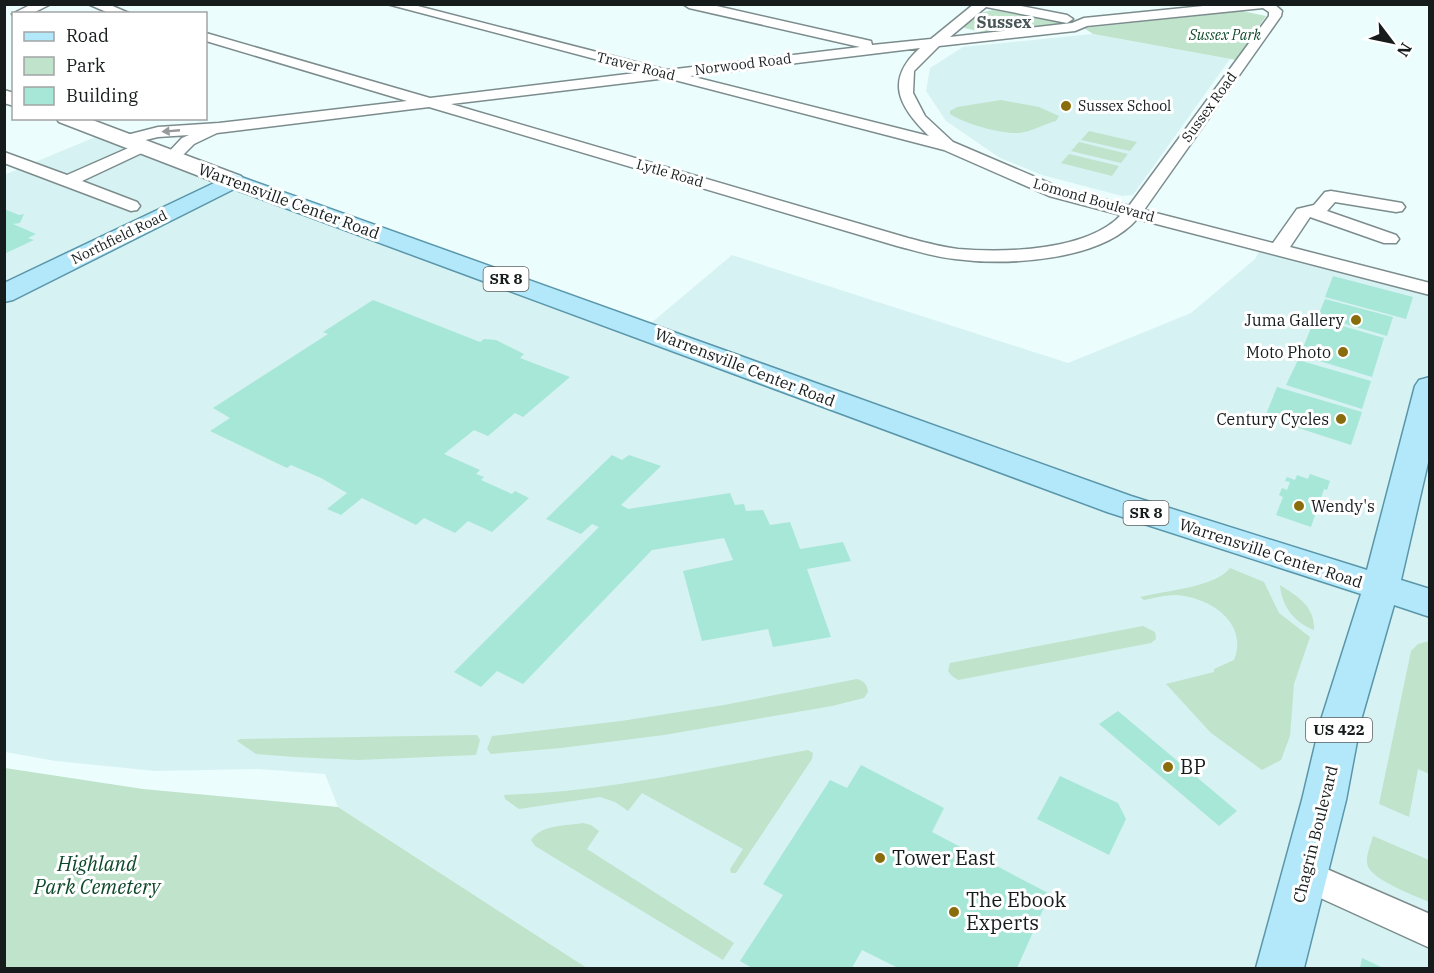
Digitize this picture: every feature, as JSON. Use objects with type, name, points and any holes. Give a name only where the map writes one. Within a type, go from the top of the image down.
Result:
[{"type":"main road","name":"Warrensville Center Road","points":[[71,120],[1111,501],[1430,603]]},
{"type":"main road","name":"Northfield Road","points":[[4,294],[233,181]]},
{"type":"main road","name":"Chagrin Boulevard","points":[[1280,969],[1305,875],[1341,720],[1381,587],[1425,424],[1430,386]]},
{"type":"street","points":[[22,12],[45,4]]},
{"type":"street","points":[[94,4],[119,12]]},
{"type":"street","name":"Traver Road","points":[[393,4],[947,145]]},
{"type":"street","points":[[689,4],[883,48]]},
{"type":"street","name":"Lomond Boulevard","points":[[982,4],[933,43],[907,71],[906,93],[919,118],[947,145],[1055,192],[1430,289]]},
{"type":"street","points":[[988,4],[1084,22]]},
{"type":"street","name":"Norwood Road","points":[[66,182],[158,132],[219,128],[433,104],[666,73],[1075,27],[1084,22],[1266,5]]},
{"type":"street","name":"Sussex Road","points":[[1132,212],[1275,16],[1276,11],[1266,5]]},
{"type":"street","name":"Lytle Road","points":[[207,37],[903,242],[957,254],[1015,255],[1066,249],[1114,230],[1132,212]]},
{"type":"street","name":"Norwood Road","points":[[171,158],[188,141],[219,128]]},
{"type":"street","points":[[4,157],[131,206]]},
{"type":"street","points":[[1274,249],[1282,246],[1303,213],[1320,209],[1330,196],[1396,207]]},
{"type":"street","points":[[1310,211],[1390,239]]},
{"type":"street","points":[[1305,875],[1430,932]]},
{"type":"shaded area","name":"Sussex School","points":[[1092,34],[1230,59],[1133,195],[1122,196],[1042,175],[1000,158],[946,121],[926,91],[930,68],[963,47]]},
{"type":"shaded area","points":[[105,133],[644,329],[732,255],[1068,363],[1191,313],[1255,259],[1262,246],[1429,289],[1429,968],[587,968],[338,807],[325,774],[258,769],[155,771],[56,761],[5,752],[4,175]]},
{"type":"green space","points":[[993,10],[1068,23],[1068,25],[987,33],[964,28],[976,16]]},
{"type":"green space","name":"Sussex Park","points":[[1242,11],[1266,16],[1236,60],[1093,34],[1084,28]]},
{"type":"green space","points":[[1001,100],[1039,107],[1059,116],[1056,121],[1033,130],[1011,133],[974,125],[950,114],[950,111],[957,107]]},
{"type":"green space","points":[[1089,131],[1137,142],[1130,151],[1081,140]]},
{"type":"green space","points":[[1079,142],[1128,154],[1121,163],[1071,151]]},
{"type":"green space","points":[[1069,154],[1119,166],[1112,176],[1061,163]]},
{"type":"green space","points":[[1230,568],[1264,582],[1279,613],[1310,637],[1294,684],[1290,736],[1281,760],[1262,770],[1211,733],[1166,684],[1214,672],[1214,669],[1234,660],[1237,647],[1236,635],[1231,624],[1213,607],[1189,597],[1172,595],[1144,600],[1140,597],[1202,584],[1213,580]]},
{"type":"green space","points":[[1280,585],[1299,598],[1308,608],[1314,622],[1314,630],[1301,623],[1290,613],[1283,600]]},
{"type":"green space","points":[[1143,626],[1155,632],[1156,639],[1151,643],[958,680],[948,671],[950,663]]},
{"type":"green space","points":[[1429,641],[1429,774],[1418,769],[1409,817],[1379,804],[1411,651],[1418,644]]},
{"type":"green space","points":[[857,679],[867,687],[868,692],[864,698],[832,706],[664,735],[561,748],[491,754],[487,749],[492,736],[621,721],[724,705]]},
{"type":"green space","points":[[477,735],[480,740],[476,755],[358,760],[256,754],[237,741],[240,739]]},
{"type":"green space","points":[[808,750],[813,753],[812,759],[736,873],[731,873],[730,869],[743,849],[642,793],[628,811],[615,802],[600,797],[519,809],[505,799],[504,795],[619,784]]},
{"type":"green space","name":"Highland Park Cemetery","points":[[5,768],[143,789],[338,807],[587,968],[5,968]]},
{"type":"green space","points":[[583,823],[599,831],[587,849],[734,943],[723,960],[535,846],[531,840],[548,828]]},
{"type":"green space","points":[[1373,836],[1429,860],[1429,902],[1384,881],[1369,869],[1367,857]]},
{"type":"building","points":[[4,209],[19,215],[24,214],[20,223],[13,224],[36,234],[28,238],[34,240],[4,254]]},
{"type":"building","points":[[1333,276],[1413,297],[1406,319],[1325,297]]},
{"type":"building","points":[[1325,299],[1393,317],[1387,336],[1318,316]]},
{"type":"building","points":[[373,300],[480,342],[484,339],[496,340],[524,354],[520,358],[570,377],[523,417],[515,413],[488,436],[474,430],[444,454],[480,470],[476,474],[484,477],[481,480],[512,494],[515,491],[529,498],[492,532],[468,521],[455,533],[424,518],[416,525],[362,498],[341,515],[327,509],[347,493],[321,478],[291,465],[287,468],[210,431],[230,418],[213,408],[328,334],[323,332]]},
{"type":"building","points":[[1315,318],[1384,338],[1372,377],[1300,355]]},
{"type":"building","points":[[1298,360],[1371,381],[1362,409],[1286,385]]},
{"type":"building","points":[[1277,387],[1362,412],[1351,445],[1265,417]]},
{"type":"building","points":[[612,455],[622,460],[629,455],[661,466],[621,505],[628,509],[730,493],[735,505],[744,504],[746,511],[763,510],[770,525],[790,522],[800,549],[843,542],[851,561],[807,569],[831,637],[773,647],[768,629],[702,641],[683,571],[733,560],[724,538],[652,550],[523,684],[497,671],[481,687],[454,672],[599,527],[592,524],[581,534],[546,519]]},
{"type":"building","name":"Wendy's","points":[[1310,474],[1330,481],[1327,490],[1324,489],[1311,527],[1276,515],[1283,497],[1279,495],[1282,488],[1287,490],[1290,482],[1285,481],[1287,477],[1295,480],[1297,475],[1308,479]]},
{"type":"building","name":"BP","points":[[1118,711],[1237,811],[1219,826],[1099,724]]},
{"type":"building","name":"Tower East","points":[[861,765],[944,808],[932,832],[1050,894],[1017,968],[898,968],[862,950],[852,968],[752,968],[740,961],[783,895],[763,884],[830,780],[847,788]]},
{"type":"building","points":[[1060,776],[1118,803],[1126,819],[1109,855],[1037,819]]},
{"type":"building","points":[[1362,958],[1383,968],[1360,968]]},
{"type":"place","name":"Sussex School","points":[[1066,106]]},
{"type":"place","name":"Juma Gallery","points":[[1356,320]]},
{"type":"place","name":"Moto Photo","points":[[1343,352]]},
{"type":"place","name":"Century Cycles","points":[[1341,419]]},
{"type":"place","name":"Wendy's","points":[[1299,506]]},
{"type":"place","name":"BP","points":[[1168,767]]},
{"type":"place","name":"Tower East","points":[[880,858]]},
{"type":"place","name":"The Ebook Experts","points":[[954,912]]},
{"type":"district","name":"Sussex","points":[[1004,22]]}]
